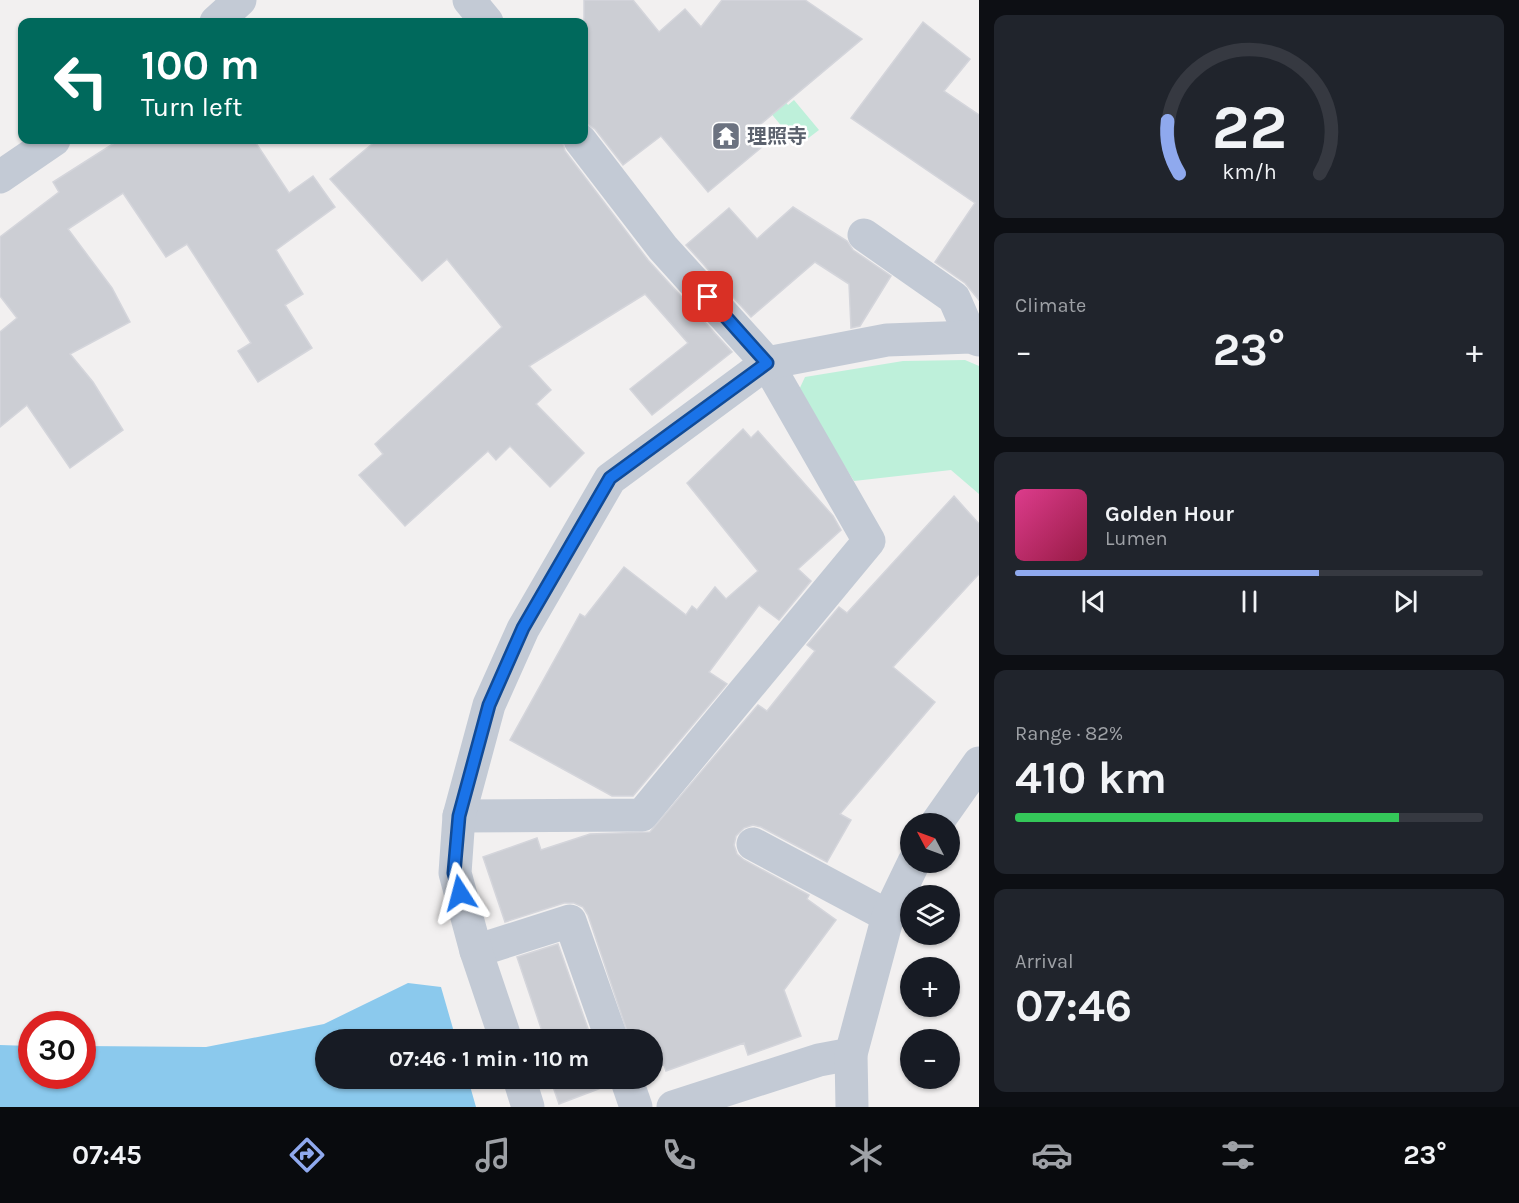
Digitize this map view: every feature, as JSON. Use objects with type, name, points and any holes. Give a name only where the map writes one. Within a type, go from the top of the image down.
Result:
[{"type":"street","points":[[220,18],[240,0]]},
{"type":"street","points":[[469,0],[484,18]]},
{"type":"street","points":[[0,177],[48,144]]},
{"type":"street","points":[[459,816],[642,815],[869,541],[767,363],[663,248],[583,144]]},
{"type":"street","points":[[502,1029],[476,951],[454,873],[459,816],[489,705],[523,628],[610,478],[767,363],[887,340],[975,339],[954,298],[864,235]]},
{"type":"street","points":[[944,813],[979,763]]},
{"type":"street","points":[[753,844],[888,916]]},
{"type":"street","points":[[852,1107],[851,1054],[888,916],[909,873]]},
{"type":"street","points":[[476,951],[570,921],[608,1029]]},
{"type":"street","points":[[673,1107],[819,1060],[851,1054]]},
{"type":"street","points":[[522,1089],[528,1107]]},
{"type":"street","points":[[630,1089],[636,1107]]},
{"type":"green space","points":[[764,76],[788,105],[794,100],[819,130],[798,146],[750,88]]},
{"type":"green space","points":[[965,360],[979,366],[979,494],[951,470],[854,481],[798,392],[805,377],[903,361]]},
{"type":"water","points":[[408,983],[441,987],[453,1029],[315,1029],[315,1089],[471,1089],[476,1107],[0,1107],[0,1045],[18,1046],[18,1089],[96,1089],[96,1046],[206,1047],[324,1024]]},
{"type":"building","points":[[584,0],[633,0],[659,32],[685,9],[701,27],[722,0],[805,0],[862,39],[750,133],[762,147],[708,192],[661,136],[623,165],[595,129],[588,125],[588,18],[584,18]]},
{"type":"building","points":[[923,22],[970,59],[944,91],[979,115],[979,300],[965,283],[935,262],[975,203],[851,118]]},
{"type":"building","points":[[113,144],[257,144],[289,193],[313,176],[335,207],[276,250],[303,294],[285,305],[312,348],[258,382],[238,351],[251,343],[187,244],[166,257],[123,193],[68,229],[112,288],[130,322],[70,354],[93,382],[123,430],[70,468],[27,405],[0,427],[0,332],[17,318],[0,296],[0,237],[59,192],[53,182]]},
{"type":"building","points":[[372,144],[563,144],[565,151],[648,260],[732,352],[652,415],[630,389],[688,343],[645,294],[529,366],[551,390],[536,404],[584,453],[550,487],[510,446],[496,460],[488,451],[405,526],[359,475],[383,454],[375,444],[502,327],[447,259],[422,281],[330,179]]},
{"type":"building","points":[[793,207],[847,241],[853,250],[891,276],[860,326],[851,328],[849,284],[815,262],[751,317],[686,245],[729,208],[757,239]]},
{"type":"building","points":[[743,429],[751,438],[758,431],[833,516],[841,530],[798,569],[811,581],[779,620],[759,605],[709,672],[727,684],[633,796],[612,796],[510,740],[580,614],[585,617],[624,567],[686,615],[692,606],[697,610],[715,587],[726,599],[758,571],[687,483]]},
{"type":"building","points":[[954,496],[979,524],[979,574],[893,667],[935,702],[840,814],[851,820],[827,862],[761,827],[753,825],[744,828],[736,836],[734,845],[737,854],[744,860],[809,895],[807,899],[836,920],[784,990],[801,1036],[748,1055],[744,1043],[666,1071],[663,1065],[663,1029],[626,1029],[588,915],[583,907],[574,903],[564,903],[505,922],[483,857],[537,838],[541,850],[590,834],[650,832],[758,705],[767,711],[815,651],[807,645],[839,607],[847,613]]},
{"type":"building","points":[[558,944],[588,1029],[541,1029],[517,957]]},
{"type":"building","points":[[554,1089],[598,1089],[559,1104]]},
{"type":"place","name":"理照寺","points":[[726,136]]},
{"type":"route","points":[[460,893],[454,873],[459,816],[489,705],[523,628],[610,478],[767,363],[708,297]]}]
